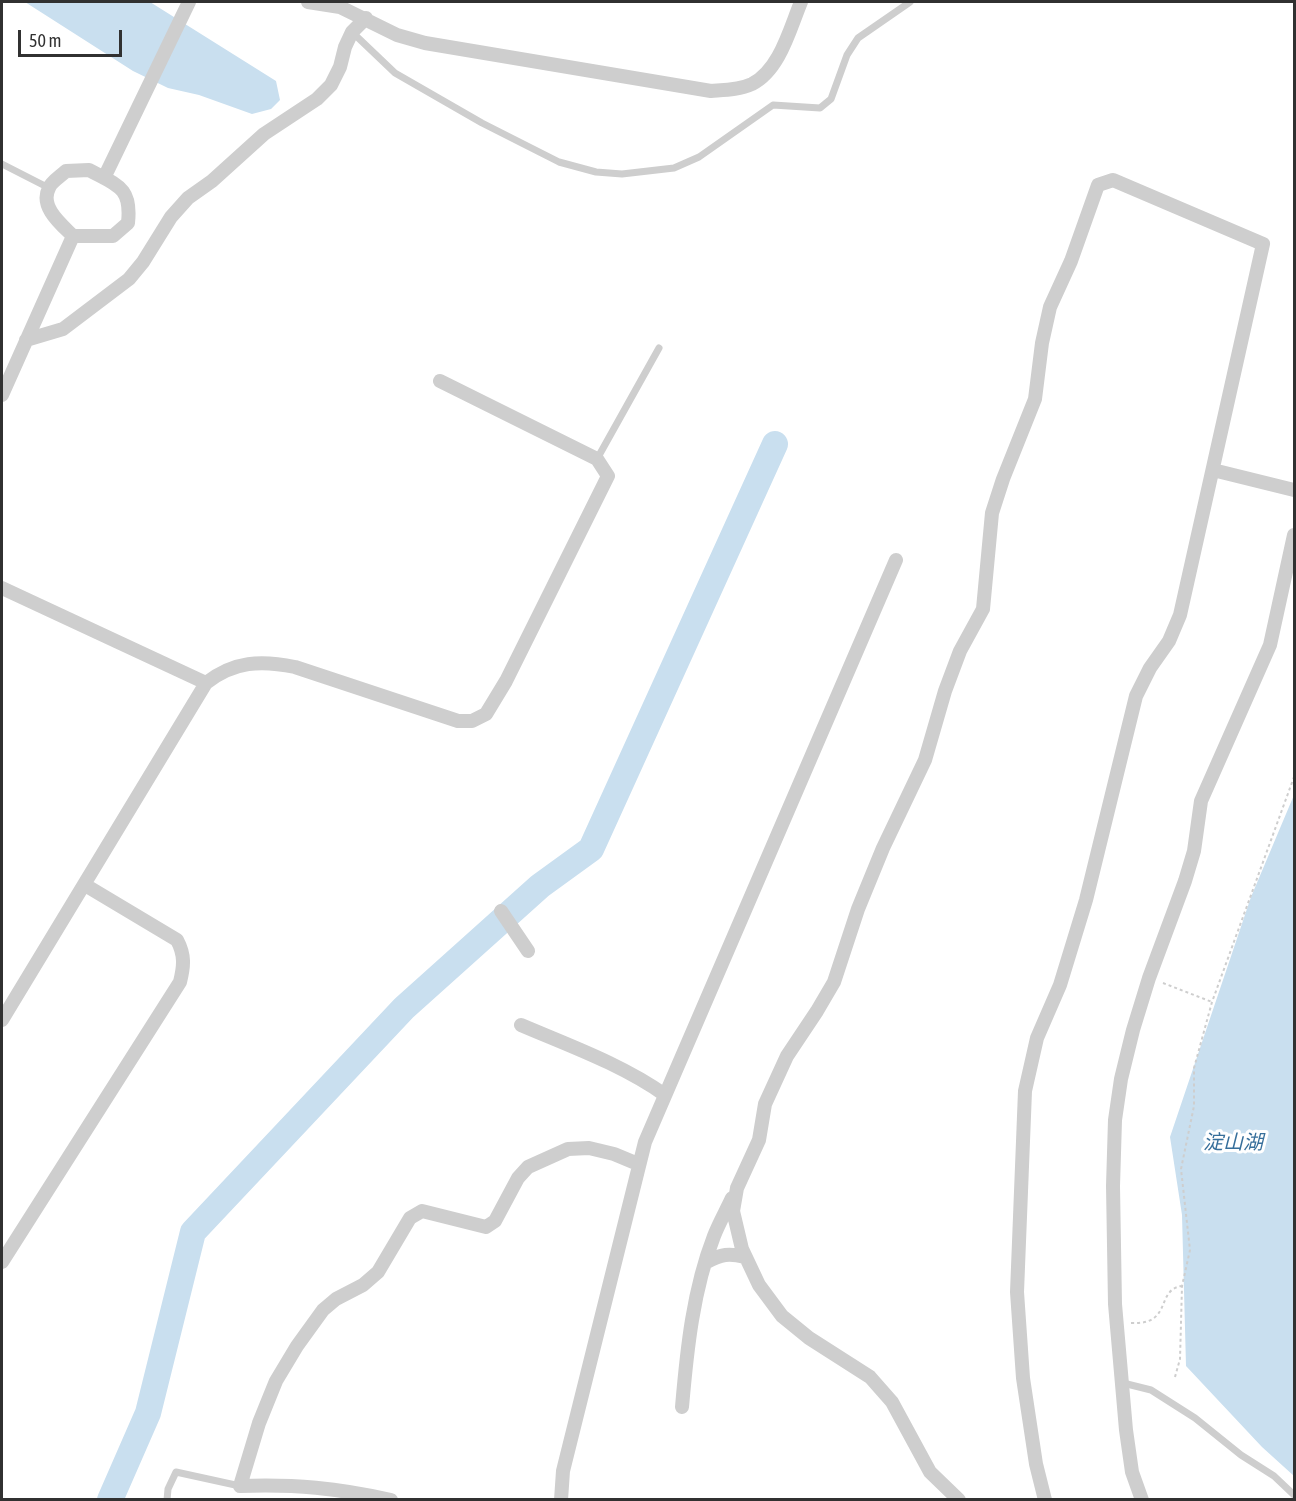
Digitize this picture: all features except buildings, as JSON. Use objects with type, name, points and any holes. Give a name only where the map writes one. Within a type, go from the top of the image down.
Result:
[{"type":"street","points":[[308,2],[340,7],[397,35],[425,43],[711,92],[733,90],[752,84],[765,74],[778,55],[801,2]]},
{"type":"street","points":[[104,178],[187,6]]},
{"type":"street","points":[[26,340],[63,329],[129,279],[143,262],[171,218],[188,198],[212,181],[264,134],[317,99],[331,85],[352,32],[366,18]]},
{"type":"street","points":[[89,170],[120,186],[130,205],[128,223],[112,236],[74,236],[54,217],[46,202],[49,188],[66,171],[89,170]]},
{"type":"street","points":[[682,1407],[686,1359],[697,1295],[714,1236],[759,1140],[765,1104],[787,1056],[834,982],[858,909],[883,848],[925,760],[945,691],[960,651],[983,609],[992,513],[1035,399],[1042,343],[1050,308],[1071,261],[1098,185],[1113,180],[1263,244],[1180,615],[1169,641],[1150,668],[1136,696],[1086,900],[1060,985],[1037,1038],[1025,1091],[1017,1292],[1023,1378],[1036,1464],[1045,1500]]},
{"type":"street","points":[[2,395],[74,236]]},
{"type":"street","points":[[2,1020],[206,683],[220,672],[248,664],[269,662],[295,667],[458,721],[472,721],[486,714],[506,681],[608,476],[597,459],[440,381]]},
{"type":"street","points":[[1213,470],[1294,490]]},
{"type":"street","points":[[1142,1500],[1132,1472],[1116,1322],[1113,1186],[1115,1120],[1126,1059],[1149,978],[1194,851],[1201,801],[1270,645],[1294,535]]},
{"type":"street","points":[[561,1500],[563,1471],[645,1142],[896,560]]},
{"type":"street","points":[[2,588],[206,683]]},
{"type":"street","points":[[2,1262],[180,982],[184,965],[183,951],[177,940],[85,885]]},
{"type":"street","points":[[501,911],[528,951]]},
{"type":"street","points":[[521,1026],[623,1069],[665,1095]]},
{"type":"street","points":[[391,1500],[328,1487],[240,1486],[259,1423],[276,1381],[297,1346],[323,1310],[336,1299],[363,1285],[378,1272],[410,1218],[422,1211],[486,1227],[495,1221],[518,1178],[528,1167],[568,1149],[589,1148],[614,1154],[638,1164]]},
{"type":"street","points":[[737,1188],[734,1211],[741,1249],[759,1285],[782,1316],[809,1338],[870,1377],[892,1402],[930,1472],[959,1500]]},
{"type":"street","points":[[706,1262],[728,1253],[745,1257]]},
{"type":"lane","points":[[352,32],[395,74],[482,123],[565,164],[596,172],[622,174],[674,168],[699,157],[773,105],[820,108],[831,99],[847,54],[858,38],[910,2]]},
{"type":"lane","points":[[2,164],[49,188]]},
{"type":"lane","points":[[597,459],[659,348]]},
{"type":"lane","points":[[1121,1383],[1151,1390],[1195,1418],[1241,1455],[1274,1476],[1294,1495]]},
{"type":"lane","points":[[167,1500],[168,1489],[176,1472],[240,1486]]},
{"type":"path","points":[[1175,1377],[1180,1359],[1182,1286],[1190,1250],[1181,1169],[1194,1106],[1194,1068],[1212,1002],[1294,777]]},
{"type":"path","points":[[1149,978],[1212,1002]]},
{"type":"path","points":[[1116,1322],[1149,1323],[1156,1317],[1174,1287],[1182,1286]]},
{"type":"water","points":[[25,2],[150,2],[276,81],[280,100],[271,109],[252,114],[199,95],[168,88],[133,71]]},
{"type":"water","name":"淀山湖","points":[[1294,795],[1294,1476],[1262,1447],[1186,1366],[1182,1215],[1170,1137],[1251,897]]},
{"type":"waterway","points":[[110,1500],[148,1413],[193,1232],[404,1008],[540,886],[591,849],[775,444]]}]
